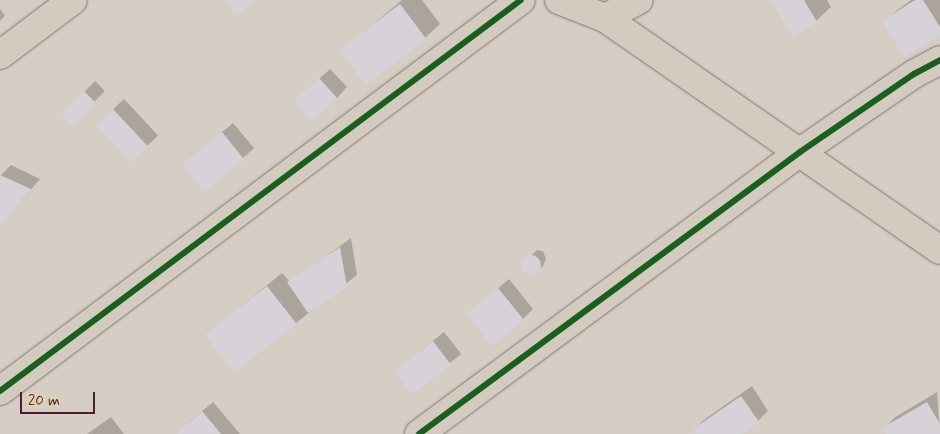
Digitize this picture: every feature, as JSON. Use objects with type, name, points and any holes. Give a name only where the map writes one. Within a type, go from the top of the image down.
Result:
[{"type":"street","points":[[0,55],[72,0]]},
{"type":"street","points":[[0,391],[521,0]]},
{"type":"street","points":[[559,0],[605,18],[940,250]]},
{"type":"street","points":[[605,18],[639,0]]},
{"type":"street","points":[[419,434],[800,152],[914,74],[940,60]]},
{"type":"building","points":[[227,0],[258,0],[236,15]]},
{"type":"building","points":[[770,0],[804,0],[817,22],[793,37]]},
{"type":"building","points":[[915,0],[923,0],[940,27],[940,35],[904,57],[882,21]]},
{"type":"building","points":[[400,4],[426,39],[366,85],[339,50]]},
{"type":"building","points":[[319,78],[337,98],[312,121],[294,101]]},
{"type":"building","points":[[84,91],[96,103],[73,126],[61,114]]},
{"type":"building","points":[[113,109],[148,146],[131,162],[96,125]]},
{"type":"building","points":[[222,132],[244,159],[204,191],[182,164]]},
{"type":"building","points":[[0,175],[31,189],[0,226]]},
{"type":"building","points":[[340,247],[347,287],[308,313],[287,282]]},
{"type":"building","points":[[531,255],[538,258],[541,265],[538,272],[531,275],[524,272],[521,265],[524,258]]},
{"type":"building","points":[[267,286],[297,324],[234,372],[205,335]]},
{"type":"building","points":[[498,288],[524,320],[492,346],[466,314]]},
{"type":"building","points":[[433,341],[451,365],[412,394],[394,370]]},
{"type":"building","points":[[741,396],[759,422],[742,434],[696,434],[693,429]]},
{"type":"building","points":[[927,402],[940,424],[940,434],[885,434],[882,428]]},
{"type":"building","points":[[202,411],[221,434],[177,433]]},
{"type":"cycle path","points":[[0,391],[521,0]]},
{"type":"cycle path","points":[[419,434],[800,152],[914,74],[940,60]]}]
